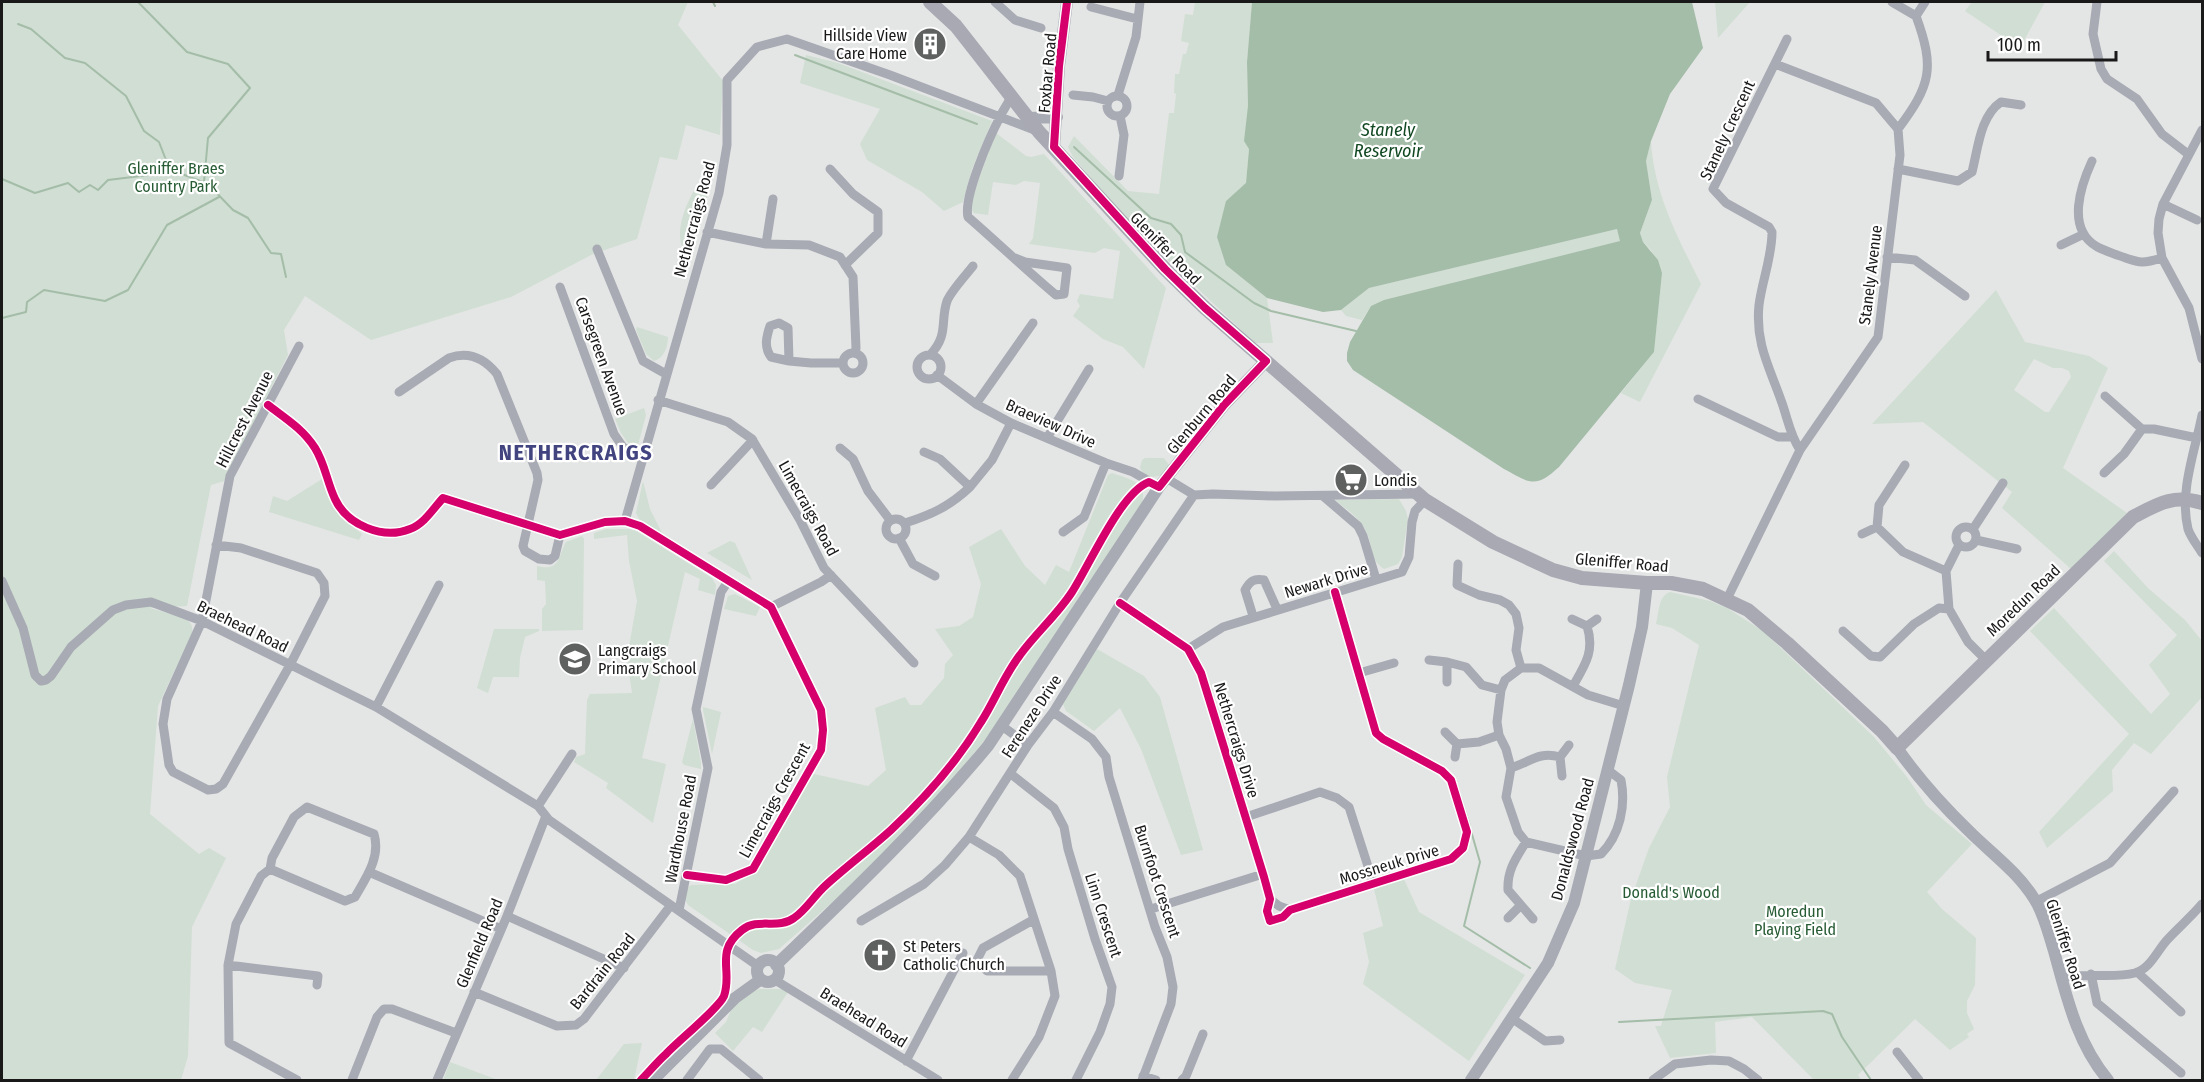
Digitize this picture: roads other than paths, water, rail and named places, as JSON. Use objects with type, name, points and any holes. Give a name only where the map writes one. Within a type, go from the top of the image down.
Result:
[{"type":"main road","name":"Gleniffer Road","points":[[930,2],[956,26],[1039,132],[1165,269],[1205,308],[1422,497],[1493,542],[1553,570],[1582,578],[1647,584],[1671,583],[1692,587],[1727,599],[1748,610],[1882,731],[1897,748]]},
{"type":"main road","name":"Moredun Road","points":[[1897,748],[2133,517],[2164,501],[2186,500],[2202,503]]},
{"type":"street","points":[[995,2],[1015,20],[1041,28]]},
{"type":"street","name":"Foxbar Road","points":[[1054,147],[1059,66],[1067,2]]},
{"type":"street","points":[[1118,95],[1136,37],[1140,2]]},
{"type":"street","points":[[1775,64],[1876,103],[1898,129],[1915,106],[1927,81],[1927,59],[1923,36],[1916,16],[1892,2]]},
{"type":"street","points":[[1916,16],[1925,2]]},
{"type":"street","points":[[2097,2],[2093,34],[2100,69],[2107,79],[2137,99],[2162,134],[2188,154]]},
{"type":"street","points":[[1090,7],[1137,19]]},
{"type":"street","name":"Nethercraigs Road","points":[[624,521],[718,193],[727,145],[727,80],[757,47],[787,39],[890,75],[1039,132]]},
{"type":"street","name":"Stanely Crescent","points":[[1786,39],[1713,189],[1726,203],[1769,227],[1773,232],[1761,291],[1759,332],[1762,353],[1781,400],[1791,437],[1800,450]]},
{"type":"street","points":[[1073,95],[1108,101]]},
{"type":"street","points":[[1118,95],[1125,99],[1126,112],[1120,116],[1110,113],[1107,107],[1110,97],[1118,95]]},
{"type":"street","points":[[1011,96],[977,171],[966,209],[968,217],[1056,295],[1064,294],[1067,268],[1025,262],[1016,258]]},
{"type":"street","points":[[1898,169],[1958,181],[1966,178],[1972,172],[1987,117],[1993,107],[2001,102],[2021,105]]},
{"type":"street","points":[[1119,176],[1124,135],[1120,116]]},
{"type":"street","name":"Foxbar Road","points":[[1028,118],[1057,117]]},
{"type":"street","name":"Stanely Avenue","points":[[1727,599],[1800,450],[1878,337],[1900,155],[1898,129]]},
{"type":"street","points":[[2202,130],[2163,204],[2158,233],[2162,258],[2189,308],[2202,359]]},
{"type":"street","points":[[2092,161],[2079,197],[2079,222],[2084,234],[2094,246],[2143,264],[2162,258]]},
{"type":"street","points":[[830,169],[853,194],[878,212],[878,233],[845,265]]},
{"type":"street","points":[[766,244],[773,199]]},
{"type":"street","points":[[2163,204],[2197,220]]},
{"type":"street","points":[[707,232],[766,244],[809,245],[840,257],[853,277],[855,352]]},
{"type":"street","points":[[2061,245],[2084,234]]},
{"type":"street","points":[[597,249],[643,361],[666,374]]},
{"type":"street","points":[[1887,257],[1915,260],[1965,296]]},
{"type":"street","points":[[930,355],[939,361],[940,368],[937,375],[928,378],[922,376],[918,371],[920,360],[937,348],[944,330],[947,300],[973,266]]},
{"type":"street","name":"Carsegreen Avenue","points":[[560,287],[614,434],[623,447],[643,456]]},
{"type":"street","points":[[976,404],[1033,323]]},
{"type":"street","name":"Hillcrest Avenue","points":[[290,665],[223,784],[216,789],[208,790],[173,772],[168,765],[164,724],[167,699],[202,621],[230,476],[299,346]]},
{"type":"street","points":[[843,363],[849,372],[859,371],[863,366],[863,358],[855,352]]},
{"type":"street","points":[[843,363],[847,354],[855,352]]},
{"type":"street","points":[[399,392],[449,358],[458,355],[479,358],[489,364],[497,374],[537,473],[538,480],[523,546],[525,551],[539,559],[550,560],[555,556],[560,536]]},
{"type":"street","points":[[789,360],[843,363]]},
{"type":"street","name":"Glenburn Road","points":[[776,964],[872,874],[958,782],[1002,726],[1162,483],[1224,405],[1266,361]]},
{"type":"street","points":[[1047,438],[1089,369]]},
{"type":"street","name":"Braeview Drive","points":[[937,375],[976,404],[1011,423],[1106,463],[1162,483]]},
{"type":"street","points":[[2104,396],[2142,429],[2154,429],[2197,438]]},
{"type":"street","points":[[1698,399],[1778,437],[1791,437]]},
{"type":"street","name":"Limecraigs Road","points":[[658,400],[728,422],[753,440],[800,520],[824,568],[914,663]]},
{"type":"street","points":[[268,405],[301,430],[315,448],[325,465],[336,502],[342,510],[374,531],[387,533],[409,530],[424,519],[443,498],[560,536],[605,522],[624,521],[640,526],[771,607],[831,575]]},
{"type":"street","points":[[2202,415],[2186,500],[2189,532],[2202,553]]},
{"type":"street","points":[[890,520],[897,518],[905,523],[933,514],[954,502],[970,487],[992,460],[1011,423]]},
{"type":"street","points":[[2104,473],[2124,454],[2142,429]]},
{"type":"street","points":[[711,485],[753,440]]},
{"type":"street","points":[[840,448],[854,459],[868,491],[890,520]]},
{"type":"street","points":[[924,452],[940,459],[970,487]]},
{"type":"street","points":[[1063,532],[1084,517],[1106,463]]},
{"type":"street","points":[[1877,528],[1879,505],[1905,465]]},
{"type":"street","points":[[1162,483],[1194,495],[1422,497]]},
{"type":"street","points":[[1972,529],[2003,483]]},
{"type":"street","name":"Fereneze Drive","points":[[861,921],[924,884],[945,865],[969,837],[1028,745],[1053,712],[1120,603],[1194,495]]},
{"type":"street","points":[[1323,496],[1358,526],[1376,579]]},
{"type":"street","name":"Newark Drive","points":[[1188,649],[1223,627],[1253,616],[1402,572],[1409,557],[1412,522],[1422,497]]},
{"type":"street","points":[[890,520],[886,529],[888,535],[893,538],[899,538],[906,532],[905,523]]},
{"type":"street","points":[[1959,545],[1970,547],[1976,540],[1976,533],[1972,529],[1963,527],[1957,531],[1956,537],[1959,545],[1946,571],[1949,609],[1968,642],[1986,660]]},
{"type":"street","points":[[1862,534],[1877,528]]},
{"type":"street","points":[[1877,528],[1903,552],[1946,571]]},
{"type":"street","points":[[899,538],[914,564],[935,576]]},
{"type":"street","points":[[1976,540],[2018,549]]},
{"type":"street","points":[[216,545],[241,548],[310,570],[317,573],[324,583],[325,596],[290,665]]},
{"type":"street","points":[[1448,592],[1457,585],[1458,564]]},
{"type":"street","name":"Newark Drive","points":[[1253,616],[1245,590],[1249,582],[1256,579],[1264,580],[1277,609]]},
{"type":"street","name":"Wardhouse Road","points":[[675,907],[687,875],[708,768],[696,709],[721,592],[729,580]]},
{"type":"street","name":"Braehead Road","points":[[2,581],[22,628],[35,675],[40,681],[51,676],[71,646],[93,626],[113,610],[126,605],[151,603],[202,621],[376,707],[538,806],[546,816],[758,966]]},
{"type":"street","name":"Donaldswood Road","points":[[1471,1080],[1548,963],[1574,903],[1624,706],[1642,627],[1647,584]]},
{"type":"street","points":[[376,707],[439,585]]},
{"type":"street","points":[[1457,585],[1509,605],[1516,614],[1519,628],[1516,650],[1521,668]]},
{"type":"street","name":"Mossneuk Drive","points":[[1270,921],[1283,917],[1290,910],[1452,859],[1463,848],[1467,832],[1451,780],[1442,771],[1376,733],[1335,592]]},
{"type":"street","name":"Nethercraigs Drive","points":[[1120,603],[1188,649],[1202,673],[1270,899],[1267,911],[1270,921]]},
{"type":"street","name":"Limecraigs Crescent","points":[[687,875],[726,880],[753,868],[821,750],[823,730],[821,710],[771,607]]},
{"type":"street","points":[[1843,631],[1871,656],[1880,657],[1914,624],[1939,608],[1949,609]]},
{"type":"street","points":[[1572,619],[1587,626],[1591,639],[1589,657],[1573,687]]},
{"type":"street","points":[[1587,626],[1598,619]]},
{"type":"street","points":[[1429,660],[1466,667],[1482,685],[1501,690]]},
{"type":"street","points":[[1447,662],[1447,682]]},
{"type":"street","points":[[1359,673],[1394,663]]},
{"type":"street","points":[[1608,770],[1621,780],[1624,797],[1617,831],[1601,854],[1586,856],[1526,842],[1513,823],[1506,797],[1511,768],[1499,735],[1497,722],[1501,690],[1505,680],[1521,668],[1539,668],[1597,699],[1624,706]]},
{"type":"street","name":"Burnfoot Crescent","points":[[1053,712],[1092,739],[1106,757],[1109,777],[1155,927],[1167,957],[1173,987],[1171,1004],[1142,1078]]},
{"type":"street","points":[[1002,726],[1028,745]]},
{"type":"street","points":[[1445,732],[1457,744]]},
{"type":"street","points":[[1457,744],[1479,742],[1499,735]]},
{"type":"street","points":[[1455,758],[1457,744]]},
{"type":"street","points":[[1562,776],[1560,757],[1569,746]]},
{"type":"street","name":"Gleniffer Road","points":[[1897,748],[1915,773],[1968,830],[2020,879],[2037,901],[2072,1014],[2085,1048],[2108,1080]]},
{"type":"street","points":[[538,806],[572,754]]},
{"type":"street","points":[[1511,768],[1524,764],[1539,755],[1550,754],[1560,757]]},
{"type":"street","name":"Linn Crescent","points":[[1011,774],[1054,808],[1064,827],[1068,849],[1095,939],[1113,987],[1110,1004],[1100,1032],[1076,1080]]},
{"type":"street","points":[[2037,901],[2110,863],[2174,791]]},
{"type":"street","points":[[1246,817],[1320,792],[1337,798],[1349,807],[1373,882]]},
{"type":"street","points":[[270,869],[345,901],[355,897],[369,872],[377,843],[374,834],[307,807],[294,817],[272,858],[270,869],[261,876],[236,924],[228,965],[229,1042],[297,1080]]},
{"type":"street","name":"Glenfield Road","points":[[436,1080],[507,916],[546,816]]},
{"type":"street","points":[[969,837],[999,855],[1020,876],[1052,971],[1055,996],[1039,1037],[1011,1080]]},
{"type":"street","points":[[1526,842],[1512,863],[1507,877],[1508,890],[1533,919]]},
{"type":"street","points":[[369,872],[501,929]]},
{"type":"street","points":[[1151,909],[1263,874]]},
{"type":"street","points":[[1270,899],[1290,910]]},
{"type":"street","points":[[2061,978],[2091,974],[2123,975],[2137,972],[2147,966],[2167,939],[2185,924],[2202,904]]},
{"type":"street","points":[[1509,918],[1520,906]]},
{"type":"street","name":"Bardrain Road","points":[[474,992],[557,1026],[576,1024],[584,1019],[675,907]]},
{"type":"street","points":[[507,916],[624,968]]},
{"type":"street","points":[[1033,920],[983,948],[977,960],[987,971],[1052,971]]},
{"type":"street","points":[[906,1061],[963,953]]},
{"type":"street","points":[[653,1080],[735,998],[760,980],[769,982],[775,980],[778,973],[776,964],[766,961],[758,966],[757,972],[760,980]]},
{"type":"street","points":[[228,965],[318,976],[317,985]]},
{"type":"street","points":[[2137,972],[2181,1012]]},
{"type":"street","points":[[2091,974],[2097,1003],[2181,1073]]},
{"type":"street","name":"Braehead Road","points":[[775,980],[938,1080]]},
{"type":"street","points":[[352,1080],[377,1017],[384,1009],[392,1009],[456,1033]]},
{"type":"street","points":[[1513,1019],[1545,1046],[1560,1040]]},
{"type":"street","points":[[1182,1080],[1186,1076],[1203,1034]]},
{"type":"street","points":[[687,1080],[710,1049],[721,1048],[759,1080]]},
{"type":"street","points":[[1897,1052],[1919,1080]]},
{"type":"street","points":[[1653,1080],[1675,1064],[1711,1060],[1729,1061],[1758,1080]]},
{"type":"street","points":[[1142,1078],[1156,1080]]},
{"type":"water","name":"Stanely Reservoir","points":[[1252,2],[1692,2],[1703,48],[1670,94],[1651,141],[1646,161],[1652,200],[1640,233],[1643,242],[1658,260],[1662,273],[1654,352],[1559,467],[1544,479],[1526,480],[1504,469],[1353,370],[1347,361],[1350,342],[1371,306],[1384,300],[1620,241],[1617,229],[1369,288],[1341,310],[1323,312],[1267,298],[1226,265],[1217,237],[1226,201],[1246,183],[1249,149],[1244,141],[1248,106],[1247,62]]},
{"type":"waterway","points":[[138,2],[187,52],[228,64],[250,88],[208,138],[204,182]]},
{"type":"waterway","points":[[713,2],[715,6]]},
{"type":"waterway","points":[[18,24],[31,29],[65,58],[85,63],[126,96],[144,131],[159,142],[171,173]]},
{"type":"waterway","points":[[795,55],[977,124]]},
{"type":"waterway","points":[[1074,147],[1151,218],[1171,224],[1181,235],[1185,252],[1254,303],[1271,311],[1356,331]]},
{"type":"waterway","points":[[2,179],[35,193],[68,183],[79,192],[90,185],[98,190],[108,180],[165,173],[182,174],[208,184],[233,210],[248,218],[271,253],[281,254],[286,277]]},
{"type":"waterway","points":[[2,318],[26,312],[27,302],[44,290],[105,301],[128,290],[167,225],[219,197]]},
{"type":"waterway","points":[[1457,785],[1470,826]]},
{"type":"waterway","points":[[1471,831],[1480,862],[1464,926],[1530,968]]},
{"type":"waterway","points":[[1619,1022],[1823,1011],[1832,1014],[1842,1037],[1871,1080]]},
{"type":"place","name":"Hillside View Care Home","points":[[930,44]]},
{"type":"place","name":"Londis","points":[[1351,480]]},
{"type":"place","name":"Langcraigs Primary School","points":[[575,659]]},
{"type":"place","name":"St Peters Catholic Church","points":[[880,955]]},
{"type":"district","name":"NETHERCRAIGS","points":[[576,452]]},
{"type":"park label","name":"Gleniffer Braes Country Park","points":[[176,177]]},
{"type":"park label","name":"Donald's Wood","points":[[1671,892]]},
{"type":"park label","name":"Moredun Playing Field","points":[[1795,920]]}]
